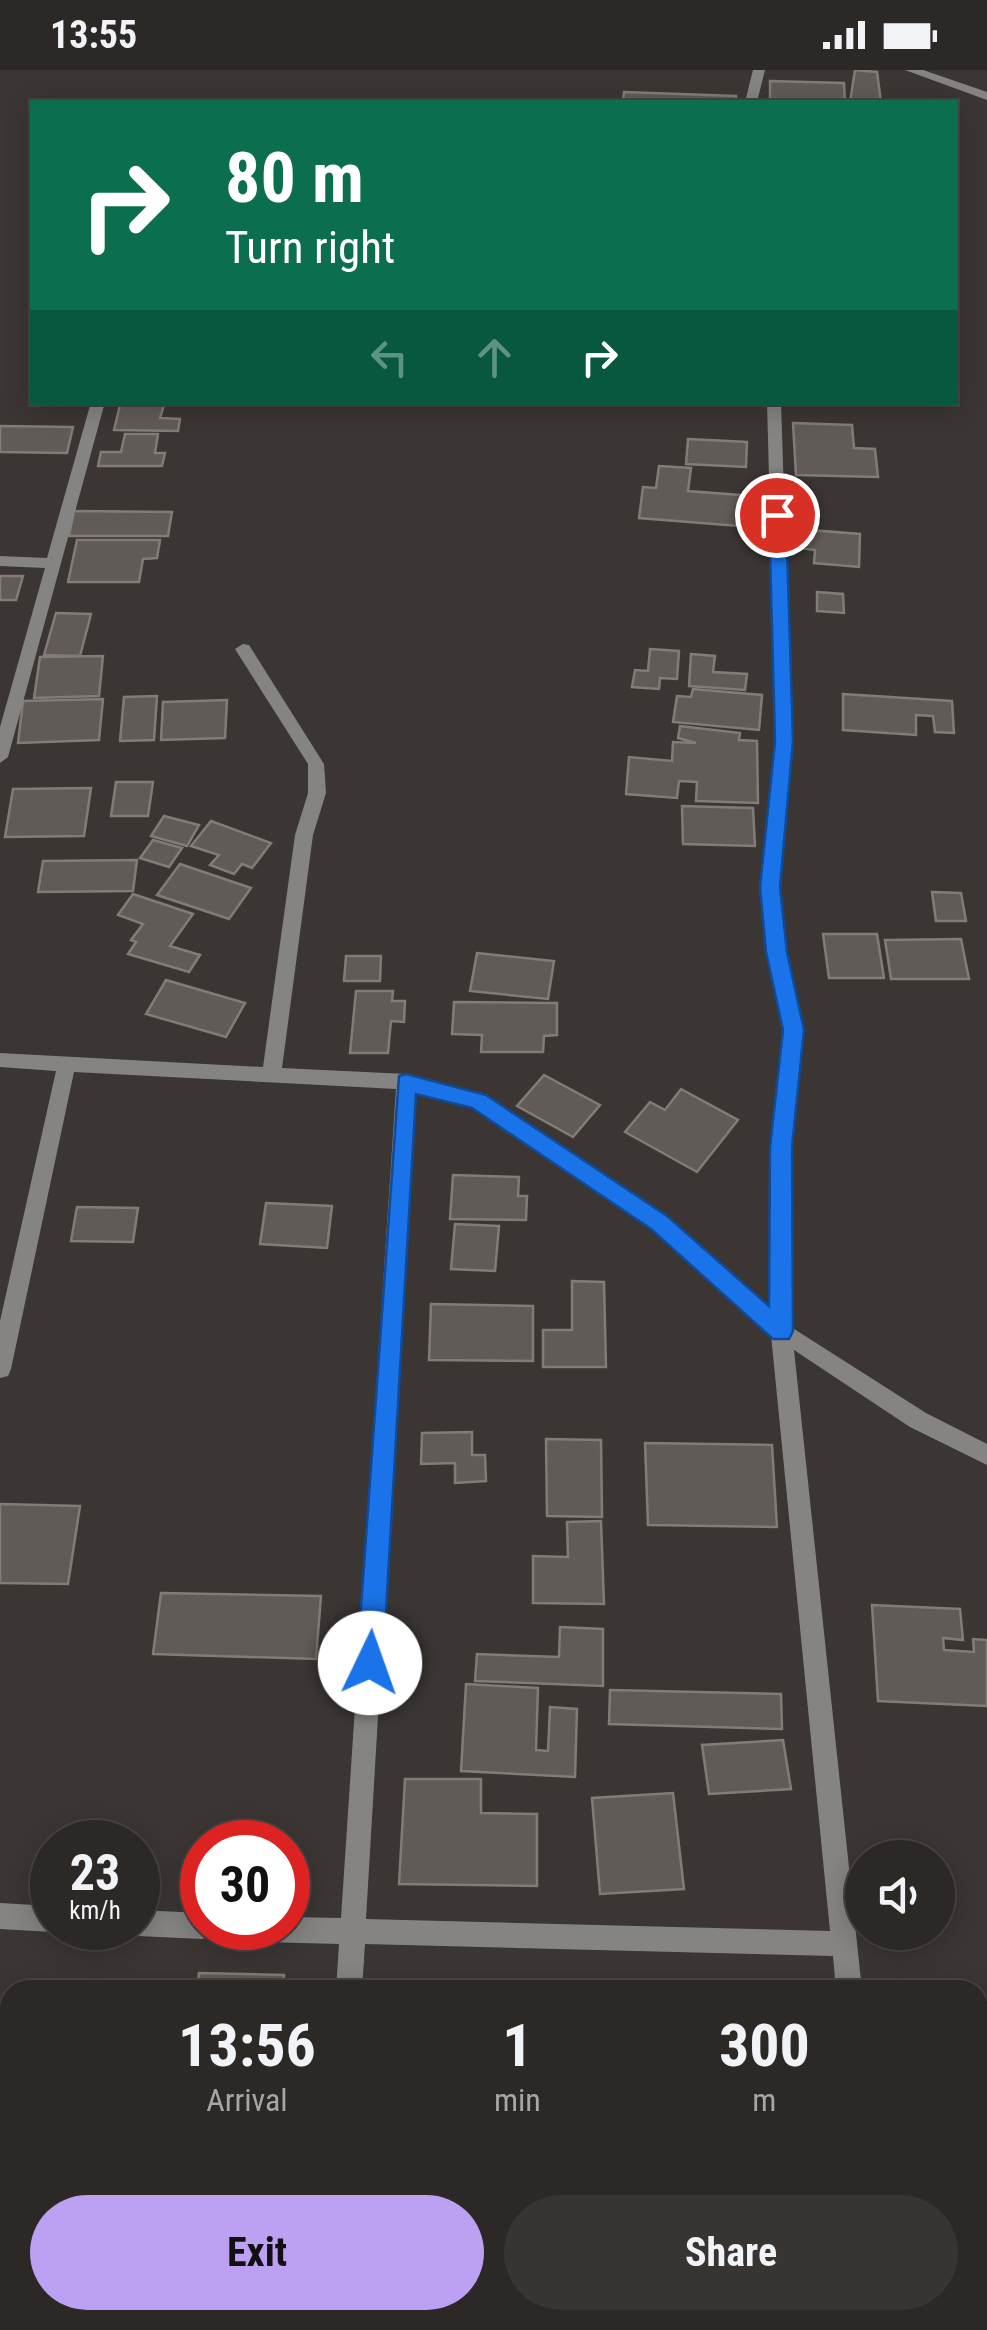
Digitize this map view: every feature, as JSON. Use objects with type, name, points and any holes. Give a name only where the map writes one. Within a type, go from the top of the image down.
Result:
[{"type":"street","points":[[752,100],[759,70]]},
{"type":"street","points":[[912,70],[987,96]]},
{"type":"street","points":[[0,758],[97,405]]},
{"type":"street","points":[[774,405],[784,741],[770,887],[776,952],[793,1030],[781,1147],[781,1331],[845,1935]]},
{"type":"street","points":[[0,561],[55,563]]},
{"type":"street","points":[[244,648],[316,764],[317,792],[304,834],[272,1074]]},
{"type":"street","points":[[0,1060],[406,1082],[478,1101],[659,1222],[781,1331],[918,1420],[987,1454]]},
{"type":"street","points":[[0,1369],[67,1062]]},
{"type":"street","points":[[351,1980],[406,1082]]},
{"type":"street","points":[[0,1916],[30,1917]]},
{"type":"street","points":[[310,1932],[845,1944]]},
{"type":"street","points":[[846,1950],[848,1980]]},
{"type":"building","points":[[855,70],[877,72],[881,100],[850,100]]},
{"type":"building","points":[[770,81],[844,83],[845,100],[770,100]]},
{"type":"building","points":[[624,92],[736,96],[736,100],[623,100]]},
{"type":"building","points":[[120,405],[164,405],[160,418],[180,419],[178,431],[114,430]]},
{"type":"building","points":[[793,423],[852,425],[854,448],[875,449],[878,477],[796,475]]},
{"type":"building","points":[[0,426],[73,427],[67,453],[0,452]]},
{"type":"building","points":[[125,434],[158,434],[155,453],[165,453],[162,466],[98,466],[101,452],[121,452]]},
{"type":"building","points":[[688,439],[747,442],[746,467],[686,464]]},
{"type":"building","points":[[659,466],[691,468],[688,491],[753,496],[751,527],[639,518],[643,487],[656,488]]},
{"type":"building","points":[[74,511],[172,512],[168,536],[69,536]]},
{"type":"building","points":[[798,529],[860,534],[859,567],[814,563],[815,550],[798,548]]},
{"type":"building","points":[[77,540],[160,540],[157,558],[143,559],[139,582],[68,582]]},
{"type":"building","points":[[0,576],[23,576],[16,600],[0,600]]},
{"type":"building","points":[[817,592],[843,594],[844,613],[817,611]]},
{"type":"building","points":[[56,613],[91,614],[80,656],[44,655]]},
{"type":"building","points":[[650,649],[679,651],[677,679],[660,678],[659,689],[632,687],[635,670],[648,671]]},
{"type":"building","points":[[691,654],[715,656],[713,672],[747,674],[745,690],[689,686]]},
{"type":"building","points":[[103,656],[99,696],[34,698],[40,657]]},
{"type":"building","points":[[693,689],[762,695],[759,730],[673,722],[677,696],[691,697]]},
{"type":"building","points":[[843,694],[952,701],[954,733],[935,732],[933,716],[916,715],[916,735],[843,730]]},
{"type":"building","points":[[157,696],[154,740],[120,741],[124,697]]},
{"type":"building","points":[[103,699],[99,740],[18,743],[23,701]]},
{"type":"building","points":[[227,700],[225,738],[161,740],[163,702]]},
{"type":"building","points":[[680,726],[740,733],[739,740],[757,741],[758,803],[696,801],[697,782],[679,781],[677,798],[626,794],[629,757],[672,761],[673,742],[696,743],[678,738]]},
{"type":"building","points":[[116,782],[153,782],[148,816],[111,816]]},
{"type":"building","points":[[91,788],[84,836],[5,837],[13,789]]},
{"type":"building","points":[[682,806],[753,808],[755,846],[683,844]]},
{"type":"building","points":[[164,816],[199,825],[187,846],[151,836]]},
{"type":"building","points":[[211,821],[271,843],[252,868],[242,864],[234,874],[210,865],[219,855],[191,846]]},
{"type":"building","points":[[153,840],[182,848],[169,867],[140,858]]},
{"type":"building","points":[[137,860],[133,891],[38,892],[43,861]]},
{"type":"building","points":[[180,864],[251,888],[229,919],[157,895]]},
{"type":"building","points":[[932,892],[961,893],[966,921],[936,921]]},
{"type":"building","points":[[133,894],[193,914],[170,946],[200,955],[189,972],[128,954],[136,942],[131,940],[143,924],[118,915]]},
{"type":"building","points":[[823,934],[877,934],[884,978],[829,978]]},
{"type":"building","points":[[961,939],[969,979],[891,979],[885,940]]},
{"type":"building","points":[[477,953],[554,961],[548,999],[470,991]]},
{"type":"building","points":[[346,956],[381,956],[380,981],[344,981]]},
{"type":"building","points":[[166,980],[245,1003],[226,1037],[146,1014]]},
{"type":"building","points":[[356,991],[393,991],[392,1001],[405,1001],[404,1022],[391,1021],[388,1053],[350,1053]]},
{"type":"building","points":[[454,1002],[557,1003],[557,1035],[544,1036],[543,1052],[481,1052],[482,1035],[452,1034]]},
{"type":"building","points":[[544,1075],[600,1105],[573,1137],[517,1106]]},
{"type":"building","points":[[681,1089],[738,1120],[697,1172],[625,1132],[650,1102],[665,1110]]},
{"type":"building","points":[[453,1175],[519,1177],[518,1196],[527,1196],[526,1220],[450,1219]]},
{"type":"building","points":[[266,1203],[332,1206],[327,1248],[260,1244]]},
{"type":"building","points":[[77,1207],[138,1208],[133,1242],[71,1241]]},
{"type":"building","points":[[455,1224],[499,1226],[495,1271],[451,1269]]},
{"type":"building","points":[[572,1281],[604,1282],[606,1367],[543,1367],[543,1330],[572,1330]]},
{"type":"building","points":[[431,1304],[533,1306],[533,1361],[429,1360]]},
{"type":"building","points":[[472,1432],[472,1455],[485,1455],[486,1481],[455,1483],[455,1463],[421,1464],[422,1433]]},
{"type":"building","points":[[546,1439],[601,1440],[602,1517],[547,1516]]},
{"type":"building","points":[[645,1443],[772,1445],[777,1527],[648,1525]]},
{"type":"building","points":[[0,1504],[80,1506],[68,1584],[0,1583]]},
{"type":"building","points":[[601,1521],[604,1604],[533,1603],[533,1556],[568,1557],[567,1522]]},
{"type":"building","points":[[161,1593],[321,1596],[316,1659],[153,1654]]},
{"type":"building","points":[[872,1605],[960,1609],[963,1640],[943,1638],[944,1650],[974,1652],[973,1639],[987,1640],[987,1706],[878,1701]]},
{"type":"building","points":[[560,1627],[603,1629],[603,1686],[475,1681],[477,1654],[559,1657]]},
{"type":"building","points":[[466,1684],[538,1688],[536,1750],[548,1751],[550,1707],[577,1709],[575,1777],[461,1771]]},
{"type":"building","points":[[610,1690],[781,1694],[782,1729],[609,1724]]},
{"type":"building","points":[[783,1740],[791,1789],[709,1794],[702,1745]]},
{"type":"building","points":[[405,1779],[481,1779],[481,1813],[537,1814],[537,1886],[399,1884]]},
{"type":"building","points":[[673,1793],[684,1889],[600,1894],[592,1798]]},
{"type":"building","points":[[199,1973],[284,1975],[284,1980],[198,1980]]},
{"type":"route","points":[[370,1663],[406,1082],[478,1101],[659,1222],[781,1331],[781,1147],[793,1030],[788,988],[776,952],[770,887],[784,741],[777,515]]}]
